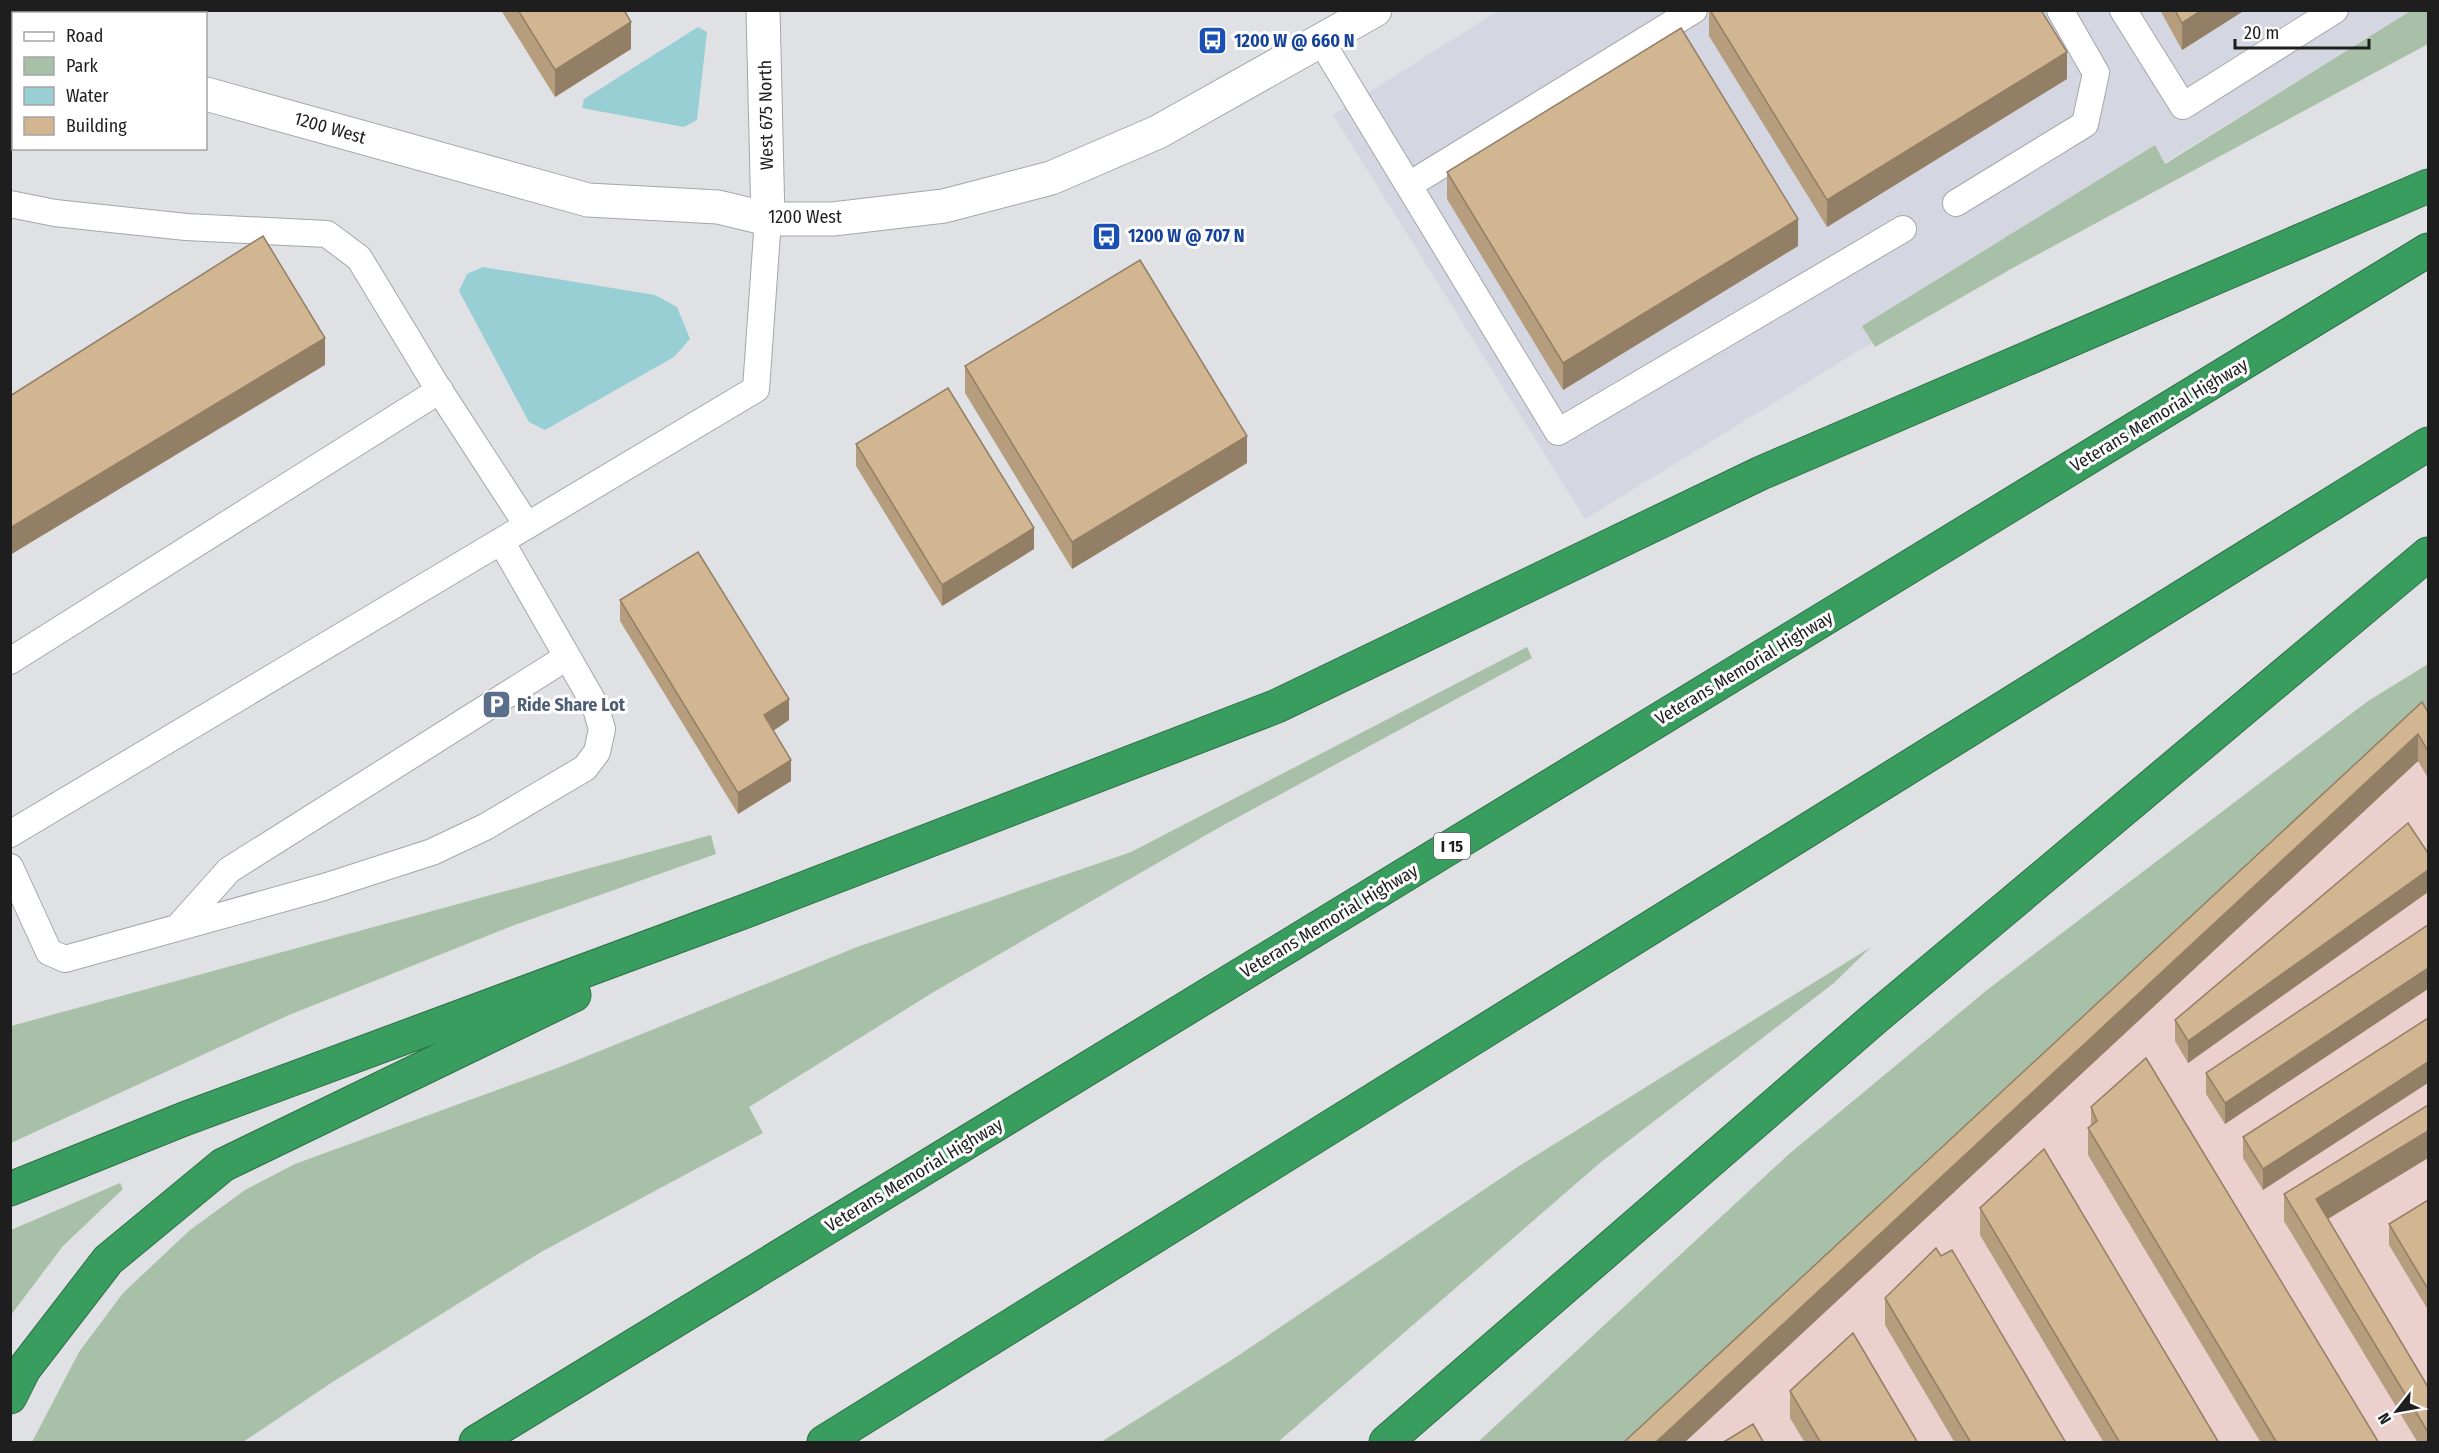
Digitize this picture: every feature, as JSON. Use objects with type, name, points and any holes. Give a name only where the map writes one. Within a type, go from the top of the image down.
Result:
[{"type":"highway","points":[[10,1189],[195,1115],[751,909],[1277,706],[1761,473],[2428,186]]},
{"type":"highway","name":"Veterans Memorial Highway","points":[[476,1443],[2428,250]]},
{"type":"highway","points":[[824,1443],[2428,444]]},
{"type":"highway","points":[[1386,1443],[1875,1018],[2428,555]]},
{"type":"highway","points":[[10,1397],[24,1369],[108,1260],[223,1164],[751,909]]},
{"type":"street","name":"West 675 North","points":[[763,10],[768,219]]},
{"type":"street","name":"1200 West","points":[[207,94],[588,201],[718,207],[768,219],[833,219],[944,206],[1051,178],[1158,132],[1321,40],[1362,14]]},
{"type":"lane","points":[[1409,185],[1694,10]]},
{"type":"lane","points":[[1956,203],[2085,124],[2096,73],[2060,10]]},
{"type":"lane","points":[[2123,10],[2183,106],[2335,10]]},
{"type":"lane","points":[[1321,40],[1558,432],[1903,229]]},
{"type":"lane","points":[[10,204],[55,213],[186,227],[327,234],[359,258],[527,525]]},
{"type":"lane","points":[[10,834],[756,388],[768,219]]},
{"type":"lane","points":[[10,661],[440,390]]},
{"type":"lane","points":[[10,867],[49,952],[65,959],[324,887],[432,852],[484,827],[585,768],[597,752],[602,729],[595,705],[501,541]]},
{"type":"lane","points":[[178,927],[229,870],[567,657]]},
{"type":"shaded area","points":[[1498,11],[2411,11],[1585,519],[1333,115]]},
{"type":"shaded area","points":[[2428,676],[2428,1442],[1621,1442]]},
{"type":"green space","points":[[2412,10],[2428,11],[2428,44],[2011,269],[1875,347],[1862,326],[2155,145],[2165,164]]},
{"type":"green space","points":[[1527,647],[1532,658],[1220,827],[932,993],[749,1107],[763,1133],[541,1252],[331,1383],[243,1442],[32,1442],[79,1352],[123,1293],[190,1230],[245,1190],[295,1164],[560,1067],[857,947],[1131,852]]},
{"type":"green space","points":[[2428,664],[2428,719],[1650,1442],[1478,1442],[1789,1154],[1987,990],[2368,701]]},
{"type":"green space","points":[[711,835],[716,854],[512,926],[289,1015],[11,1143],[11,1026]]},
{"type":"green space","points":[[1871,947],[1834,983],[1601,1162],[1278,1442],[1101,1442],[1233,1359],[1519,1166]]},
{"type":"green space","points":[[120,1183],[123,1189],[63,1246],[11,1315],[11,1230]]},
{"type":"water","points":[[698,27],[707,32],[697,120],[684,127],[582,108],[584,99]]},
{"type":"water","points":[[483,267],[655,295],[677,307],[690,339],[674,357],[545,430],[529,422],[459,291],[467,274]]},
{"type":"building","points":[[518,10],[624,10],[631,22],[555,70]]},
{"type":"building","points":[[1710,10],[2041,10],[2067,52],[1827,200]]},
{"type":"building","points":[[2175,10],[2202,10],[2182,23]]},
{"type":"building","points":[[1681,28],[1798,219],[1563,363],[1447,172]]},
{"type":"building","points":[[263,236],[325,338],[10,528],[10,396]]},
{"type":"building","points":[[1140,260],[1247,436],[1072,542],[965,366]]},
{"type":"building","points":[[948,388],[1034,528],[942,585],[856,444]]},
{"type":"building","points":[[698,552],[789,699],[764,715],[791,760],[738,793],[620,600]]},
{"type":"building","points":[[2422,702],[2428,712],[2428,751],[2418,734],[1655,1443],[1623,1443]]},
{"type":"building","points":[[2408,823],[2428,853],[2428,870],[2188,1041],[2175,1020]]},
{"type":"building","points":[[2428,925],[2428,968],[2225,1103],[2206,1073]]},
{"type":"building","points":[[2428,1018],[2428,1062],[2263,1169],[2243,1137]]},
{"type":"building","points":[[2146,1058],[2379,1443],[2277,1443],[2088,1128],[2097,1121],[2091,1107]]},
{"type":"building","points":[[2428,1105],[2428,1131],[2316,1199],[2428,1387],[2428,1432],[2284,1194]]},
{"type":"building","points":[[2044,1149],[2219,1443],[2120,1443],[1980,1208]]},
{"type":"building","points":[[2428,1200],[2428,1289],[2389,1224]]},
{"type":"building","points":[[1936,1248],[1941,1256],[1952,1250],[2066,1443],[1971,1443],[1885,1298]]},
{"type":"building","points":[[1853,1333],[1918,1443],[1821,1443],[1790,1391]]},
{"type":"building","points":[[1753,1424],[1764,1443],[1722,1443]]},
{"type":"place","name":"1200 W @ 660 N","points":[[1213,41]]},
{"type":"place","name":"1200 W @ 707 N","points":[[1107,236]]},
{"type":"place","name":"Ride Share Lot","points":[[496,705]]}]
